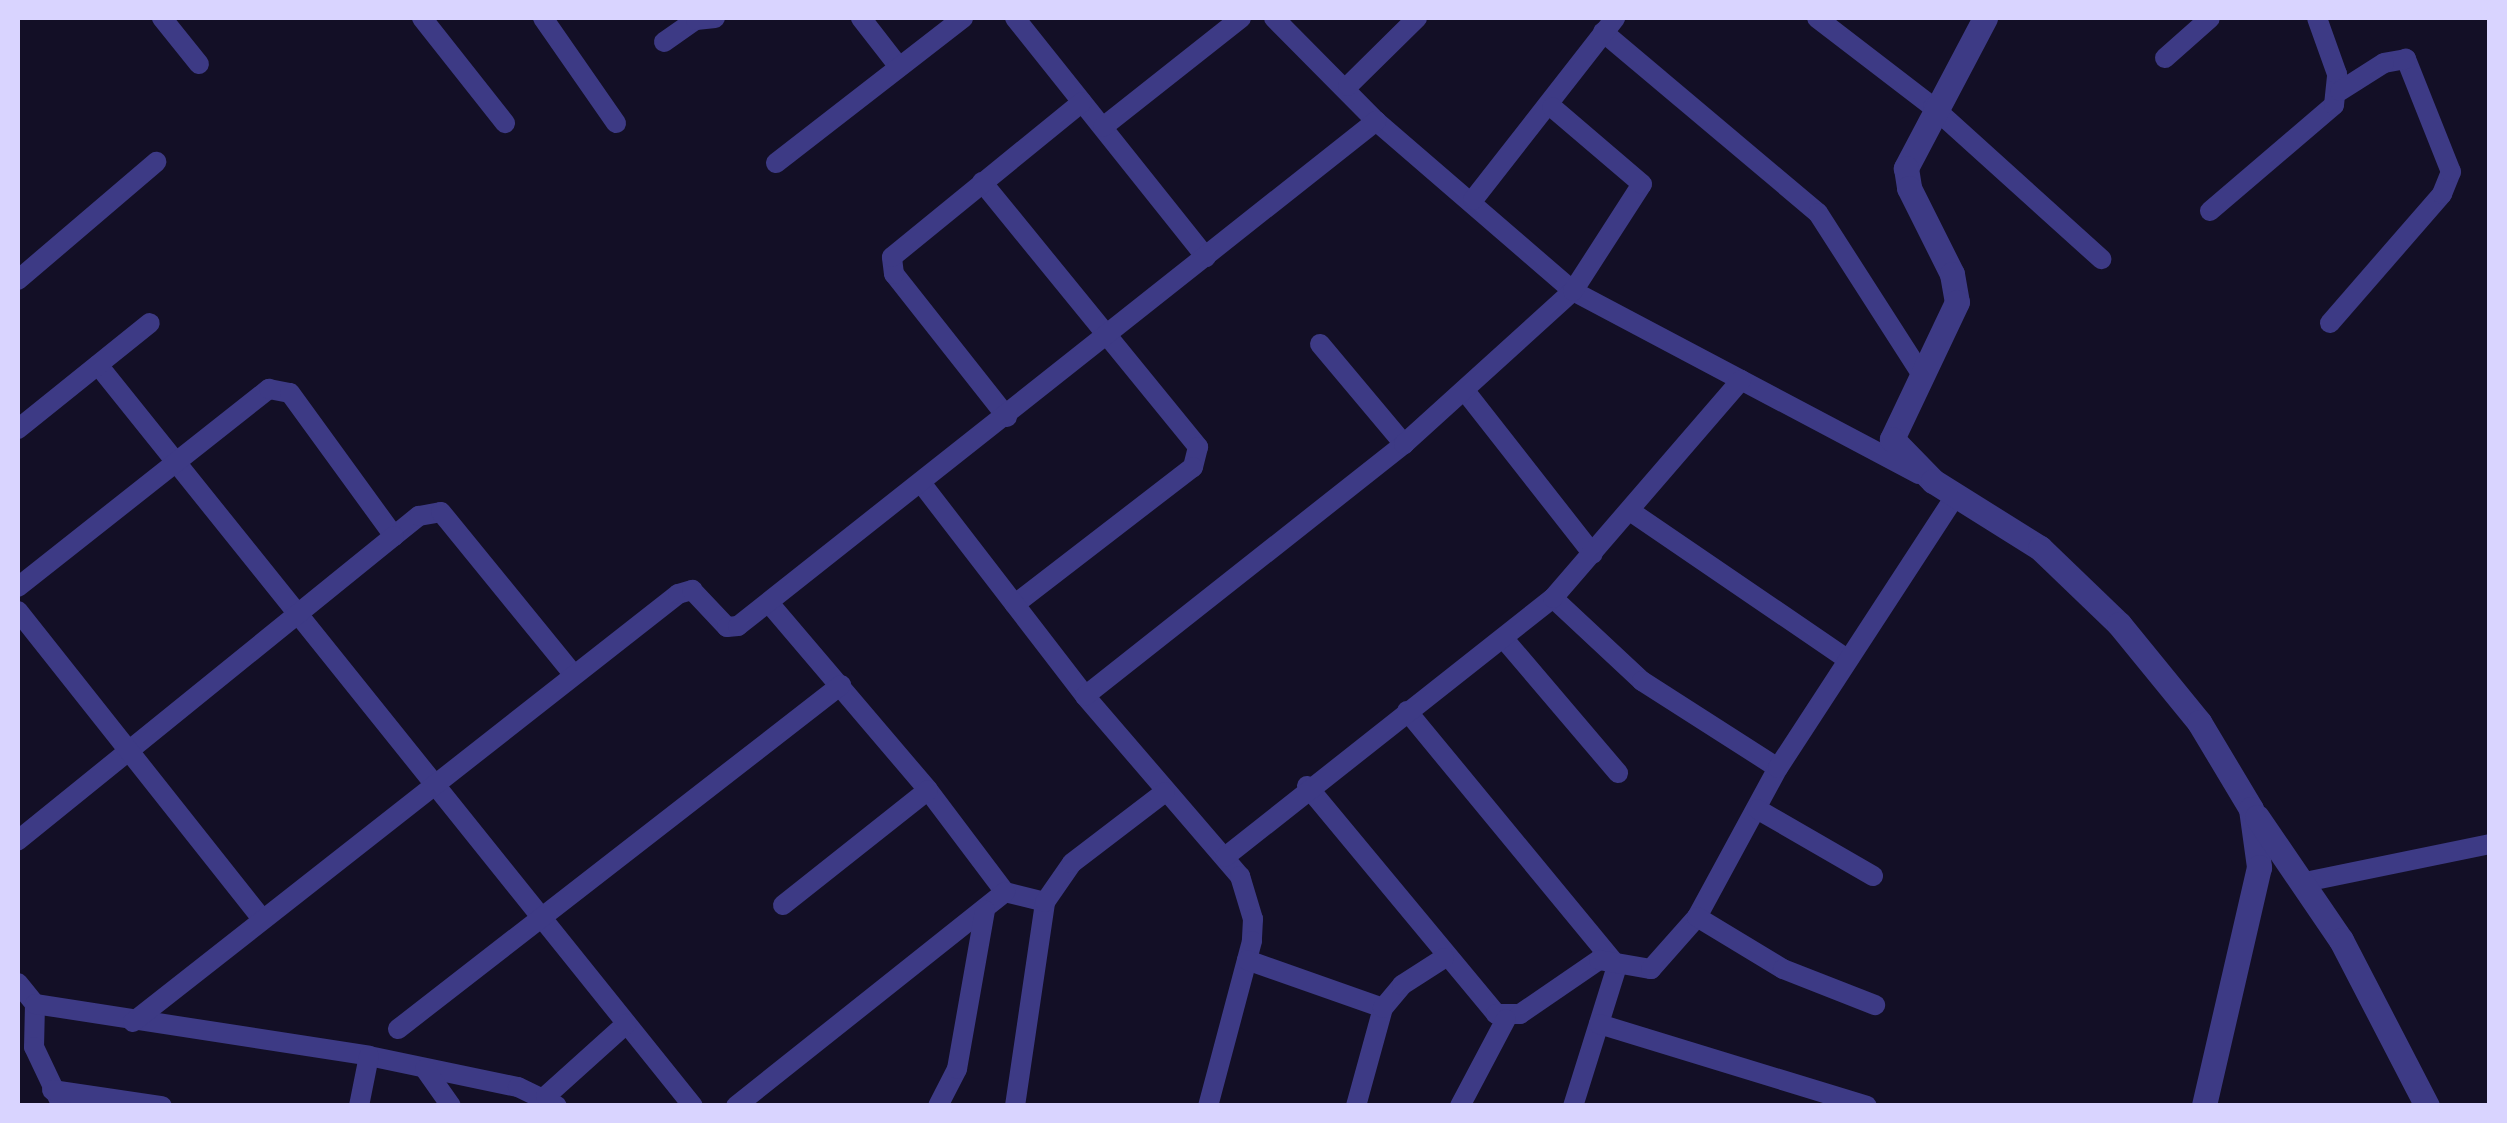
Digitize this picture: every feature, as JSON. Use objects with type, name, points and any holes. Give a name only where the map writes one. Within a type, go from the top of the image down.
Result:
[{"type":"street","points":[[162,18],[199,64]]},
{"type":"street","points":[[422,18],[505,123]]},
{"type":"street","points":[[543,18],[616,123]]},
{"type":"street","points":[[664,42],[696,20],[715,18]]},
{"type":"street","points":[[861,18],[899,67]]},
{"type":"street","points":[[776,163],[962,18]]},
{"type":"street","points":[[1015,18],[1206,257]]},
{"type":"street","points":[[1103,127],[1241,18]]},
{"type":"street","points":[[1274,18],[1348,86],[1376,122],[1474,200],[1573,291],[1945,488],[2040,548],[2119,624],[2198,722],[2251,809],[2304,882],[2427,1106]]},
{"type":"street","points":[[1348,86],[1417,18]]},
{"type":"street","points":[[1817,18],[1933,107],[2101,259]]},
{"type":"street","points":[[2165,58],[2210,18]]},
{"type":"street","points":[[2317,18],[2340,92]]},
{"type":"street","points":[[1945,488],[1892,439],[1920,372],[1957,302],[1952,274],[1918,209],[1906,168],[1933,107],[1982,19]]},
{"type":"street","points":[[1474,200],[1552,107],[1609,25],[1818,213],[1920,372]]},
{"type":"street","points":[[2210,211],[2334,105],[2340,92],[2384,63],[2406,59],[2451,172],[2442,194],[2330,323]]},
{"type":"street","points":[[1007,417],[891,264],[898,248],[1082,102]]},
{"type":"street","points":[[1085,696],[1404,444],[1573,291],[1642,184],[1552,107]]},
{"type":"street","points":[[133,1022],[434,782],[686,590],[698,593],[732,628],[768,603],[1376,122]]},
{"type":"street","points":[[18,280],[156,162]]},
{"type":"street","points":[[982,182],[1194,438],[1198,456],[1193,467],[1015,604]]},
{"type":"street","points":[[18,429],[150,323]]},
{"type":"street","points":[[1320,344],[1404,444]]},
{"type":"street","points":[[98,366],[543,915],[684,1102]]},
{"type":"street","points":[[1225,857],[1306,786],[1553,598],[1741,380]]},
{"type":"street","points":[[18,587],[259,396],[278,389],[290,393],[394,536]]},
{"type":"street","points":[[1465,391],[1593,554]]},
{"type":"street","points":[[922,484],[1085,696],[1240,876],[1253,920],[1247,960],[1208,1106]]},
{"type":"street","points":[[1460,1106],[1506,1019],[1588,964],[1651,969],[1697,917],[1778,768],[1848,659],[1945,488]]},
{"type":"street","points":[[1630,511],[1848,659]]},
{"type":"street","points":[[18,840],[420,516],[441,512],[573,674]]},
{"type":"street","points":[[1553,598],[1642,681],[1778,768]]},
{"type":"street","points":[[768,603],[928,790],[1004,892],[1045,902]]},
{"type":"street","points":[[18,610],[262,918]]},
{"type":"street","points":[[1504,639],[1618,772]]},
{"type":"street","points":[[398,1029],[841,685]]},
{"type":"street","points":[[1407,711],[1617,966]]},
{"type":"street","points":[[1306,786],[1485,1008],[1506,1019]]},
{"type":"street","points":[[783,905],[928,790]]},
{"type":"street","points":[[1016,1106],[1045,902],[1072,863],[1165,792]]},
{"type":"street","points":[[1757,809],[1873,876]]},
{"type":"street","points":[[2204,1106],[2259,867],[2251,809]]},
{"type":"street","points":[[2304,882],[2490,844]]},
{"type":"street","points":[[736,1106],[1004,892]]},
{"type":"street","points":[[938,1106],[957,1070],[986,910]]},
{"type":"street","points":[[1697,917],[1784,969],[1874,1005]]},
{"type":"street","points":[[1356,1106],[1383,1008],[1402,984],[1444,958]]},
{"type":"street","points":[[1247,960],[1383,1008]]},
{"type":"street","points":[[1573,1106],[1617,966]]},
{"type":"street","points":[[18,982],[35,1004],[369,1056],[551,1101],[626,1024]]},
{"type":"street","points":[[35,1004],[26,1054],[57,1098],[162,1106]]},
{"type":"street","points":[[1599,1024],[1867,1106]]},
{"type":"street","points":[[360,1106],[369,1056]]},
{"type":"street","points":[[426,1069],[451,1106]]}]
